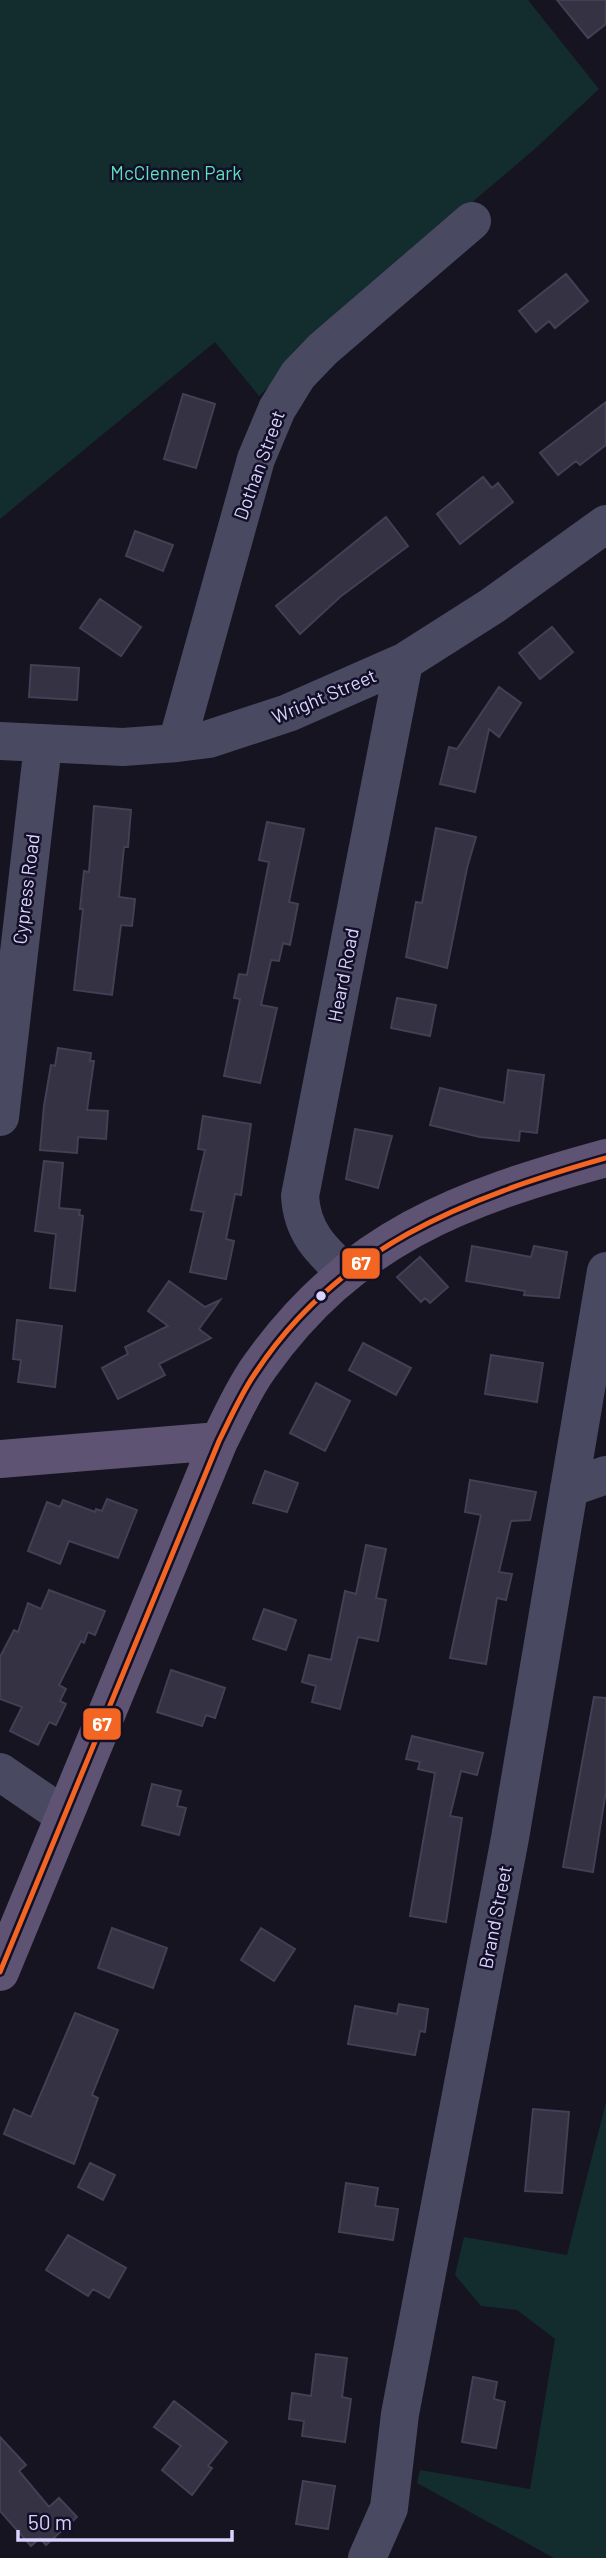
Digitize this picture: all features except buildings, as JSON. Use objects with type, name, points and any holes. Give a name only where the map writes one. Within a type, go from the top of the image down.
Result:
[{"type":"main road","points":[[0,1972],[219,1441],[258,1368],[292,1325],[346,1273],[386,1242],[430,1218],[526,1180],[606,1158]]},
{"type":"main road","points":[[0,1460],[219,1441]]},
{"type":"street","name":"Dothan Street","points":[[177,743],[245,496],[277,410],[298,375],[324,349],[472,221]]},
{"type":"street","name":"Wright Street","points":[[0,741],[123,747],[209,739],[251,726],[404,662],[492,606],[606,524]]},
{"type":"street","name":"Heard Road","points":[[346,1273],[310,1237],[301,1213],[300,1196],[404,662]]},
{"type":"street","name":"Cypress Road","points":[[0,1117],[43,745]]},
{"type":"street","name":"Brand Street","points":[[367,2558],[388,2508],[400,2414],[510,1838],[606,1271]]},
{"type":"street","points":[[569,1489],[606,1475]]},
{"type":"street","points":[[0,1772],[63,1815]]},
{"type":"green space","name":"McClennen Park","points":[[0,0],[528,0],[599,89],[537,147],[409,256],[259,396],[215,342],[0,519]]},
{"type":"green space","points":[[606,2102],[606,2558],[554,2558],[417,2483],[420,2470],[530,2489],[555,2339],[517,2310],[481,2306],[455,2275],[464,2237],[567,2255]]},
{"type":"transit line","name":"67","points":[[0,1972],[219,1441],[254,1375],[287,1331],[324,1293],[365,1261],[408,1233],[503,1191],[606,1158]]}]
